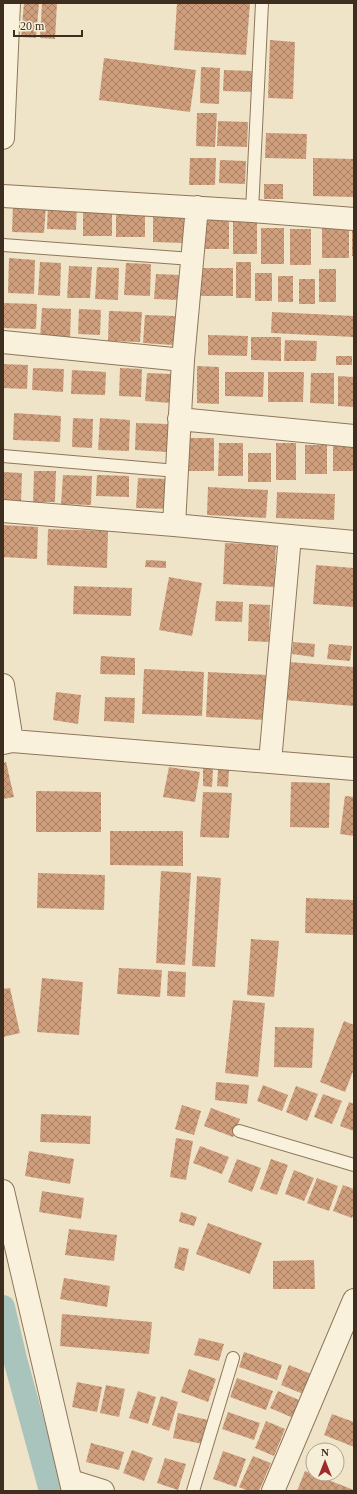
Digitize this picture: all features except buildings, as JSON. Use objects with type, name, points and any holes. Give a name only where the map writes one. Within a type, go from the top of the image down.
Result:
[{"type":"street","points":[[3,138],[9,3]]},
{"type":"street","points":[[3,196],[197,207],[354,219]]},
{"type":"street","points":[[174,525],[183,360],[197,207]]},
{"type":"street","points":[[3,342],[183,360]]},
{"type":"street","points":[[179,419],[354,436]]},
{"type":"street","points":[[3,511],[354,542]]},
{"type":"street","points":[[270,762],[290,536]]},
{"type":"street","points":[[3,685],[7,742],[354,769]]},
{"type":"street","points":[[3,1191],[72,1486],[102,1491]]},
{"type":"street","points":[[273,1491],[354,1300]]},
{"type":"lane","points":[[252,211],[262,3]]},
{"type":"lane","points":[[3,245],[192,259]]},
{"type":"lane","points":[[3,456],[177,471]]},
{"type":"lane","points":[[239,1130],[354,1165]]},
{"type":"lane","points":[[193,1491],[234,1358]]},
{"type":"waterway","points":[[3,1307],[15,1359],[51,1491]]}]
